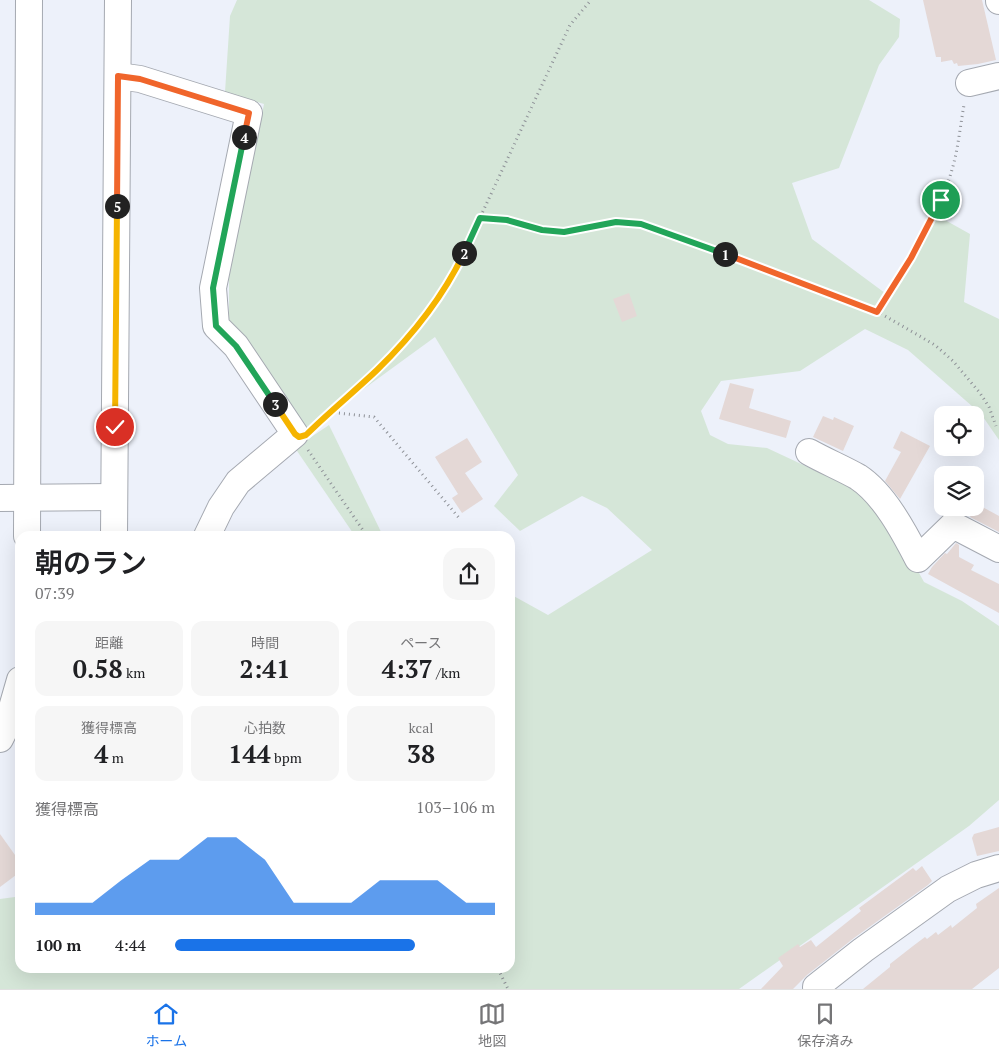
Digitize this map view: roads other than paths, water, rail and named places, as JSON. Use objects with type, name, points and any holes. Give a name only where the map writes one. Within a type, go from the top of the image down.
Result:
[{"type":"street","points":[[27,531],[29,0]]},
{"type":"street","points":[[114,531],[118,0]]},
{"type":"street","points":[[118,76],[140,79],[249,113],[213,288],[216,326],[236,346],[297,436],[238,482],[221,507],[209,531]]},
{"type":"street","points":[[970,82],[999,76]]},
{"type":"street","points":[[809,452],[859,478],[872,490],[891,512],[918,559],[954,525],[999,549]]},
{"type":"street","points":[[0,498],[114,497]]},
{"type":"street","points":[[9,731],[15,703]]},
{"type":"street","points":[[818,989],[816,987],[863,950],[948,889],[976,875],[999,868]]}]
